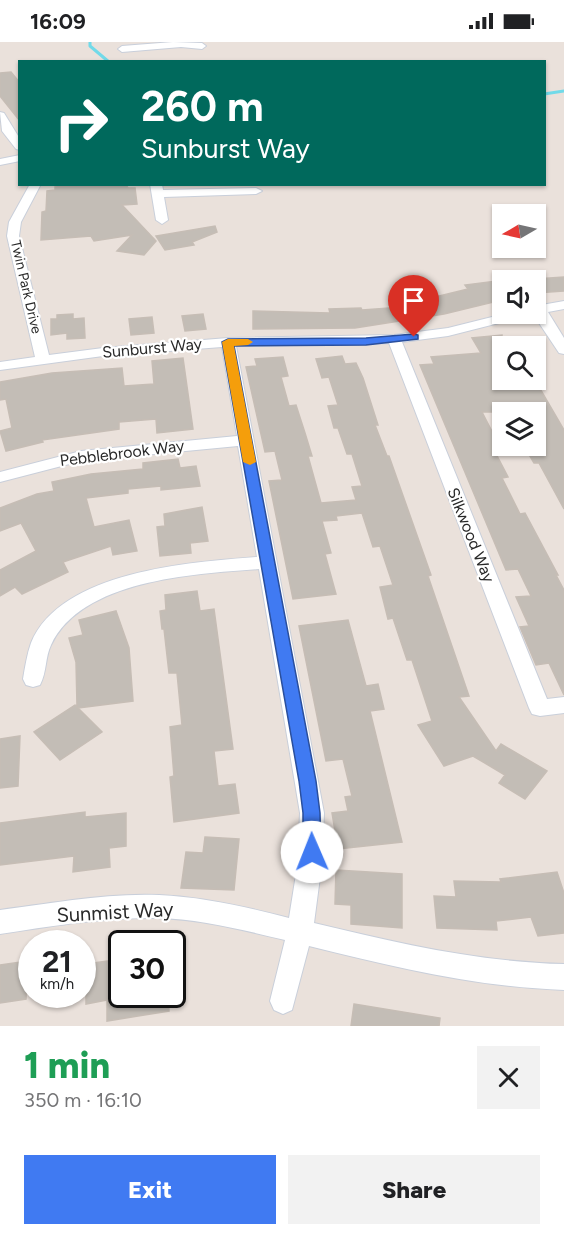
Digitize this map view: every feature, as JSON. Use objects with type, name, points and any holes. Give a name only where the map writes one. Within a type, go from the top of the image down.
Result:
[{"type":"street","points":[[124,59],[121,45],[202,46]]},
{"type":"street","points":[[0,115],[7,131],[18,145]]},
{"type":"street","points":[[0,162],[18,158]]},
{"type":"street","name":"Twin Park Drive","points":[[35,186],[7,232],[43,359]]},
{"type":"street","points":[[162,220],[157,189],[256,191]]},
{"type":"street","points":[[546,308],[564,305]]},
{"type":"street","name":"Sunburst Way","points":[[0,366],[43,359],[228,342],[394,339],[448,332],[492,321]]},
{"type":"street","points":[[546,323],[564,350]]},
{"type":"street","name":"Silkwood Way","points":[[394,339],[540,708],[564,705]]},
{"type":"street","points":[[228,342],[312,813],[312,852],[308,893],[283,1001]]},
{"type":"street","name":"Pebblebrook Way","points":[[0,477],[81,456],[246,440]]},
{"type":"street","points":[[33,679],[35,656],[46,634],[63,615],[99,593],[127,581],[171,570],[268,562]]},
{"type":"street","name":"Sunmist Way","points":[[0,922],[98,909],[139,906],[180,908],[219,914],[445,966],[486,972],[564,977]]},
{"type":"building","points":[[11,72],[18,81],[18,118],[0,96],[0,73]]},
{"type":"building","points":[[127,186],[135,188],[137,204],[122,205],[156,241],[144,255],[117,251],[132,235],[94,241],[91,236],[41,240],[42,212],[46,211],[47,191],[55,190],[55,187]]},
{"type":"building","points":[[215,226],[217,232],[192,242],[194,245],[165,250],[156,236]]},
{"type":"building","points":[[564,277],[564,291],[546,292],[546,278]]},
{"type":"building","points":[[492,282],[492,302],[444,314],[355,328],[253,329],[253,311],[330,313],[329,309],[361,308],[362,310],[403,307],[398,300],[429,295],[431,298],[468,289],[465,285]]},
{"type":"building","points":[[73,314],[73,319],[84,318],[85,338],[67,339],[67,333],[51,335],[51,319],[57,319],[57,315]]},
{"type":"building","points":[[203,314],[206,329],[185,331],[182,316]]},
{"type":"building","points":[[152,317],[154,333],[131,335],[129,319]]},
{"type":"building","points":[[492,336],[492,390],[541,390],[564,430],[564,509],[539,463],[534,463],[530,456],[546,456],[546,402],[492,402],[492,412],[482,412],[492,431],[492,456],[497,456],[508,477],[502,478],[520,514],[525,513],[564,590],[564,695],[549,663],[536,665],[520,627],[529,626],[516,597],[531,596],[518,569],[506,570],[420,365],[434,364],[431,357],[481,353],[472,338]]},
{"type":"building","points":[[342,356],[345,364],[356,363],[363,378],[378,425],[375,425],[387,456],[389,456],[431,575],[428,576],[469,696],[459,697],[496,751],[501,744],[547,771],[525,799],[499,783],[505,775],[473,756],[444,766],[418,725],[432,721],[412,660],[407,660],[393,618],[388,619],[380,587],[393,585],[380,546],[373,547],[362,513],[336,516],[337,520],[322,521],[331,553],[325,554],[336,594],[293,599],[269,481],[282,480],[275,451],[265,452],[246,367],[257,366],[255,359],[283,357],[288,376],[281,377],[289,406],[296,405],[305,433],[312,456],[308,456],[321,503],[356,500],[352,487],[362,486],[352,454],[347,454],[338,428],[334,428],[328,406],[338,405],[329,377],[322,378],[316,359]]},
{"type":"building","points":[[183,358],[193,429],[157,433],[156,419],[119,422],[119,429],[42,440],[43,442],[6,451],[0,431],[12,428],[6,399],[0,400],[0,382],[52,373],[122,368],[124,386],[154,384],[152,361]]},
{"type":"building","points":[[178,459],[180,468],[196,466],[200,486],[161,490],[161,486],[128,489],[128,493],[86,498],[94,527],[129,520],[137,551],[113,555],[111,546],[63,562],[68,572],[22,594],[15,587],[0,596],[0,570],[36,551],[21,523],[0,531],[0,508],[37,494],[54,491],[52,482],[91,474],[143,469],[143,463]]},
{"type":"building","points":[[202,507],[208,541],[190,543],[191,553],[160,556],[157,527],[165,526],[164,514]]},
{"type":"building","points":[[197,591],[200,611],[214,609],[233,749],[214,751],[218,786],[235,784],[239,813],[174,822],[170,777],[174,776],[170,727],[182,725],[177,673],[169,673],[160,611],[166,610],[165,595]]},
{"type":"building","points":[[116,611],[129,648],[133,701],[78,708],[102,732],[60,760],[34,732],[75,705],[77,706],[76,662],[69,638],[83,635],[79,620]]},
{"type":"building","points":[[348,620],[366,686],[378,684],[384,709],[370,711],[402,842],[338,849],[332,813],[348,811],[345,797],[352,796],[343,759],[326,761],[299,626]]},
{"type":"building","points":[[20,736],[18,786],[0,788],[0,739]]},
{"type":"building","points":[[85,812],[85,817],[126,813],[126,846],[109,848],[110,867],[73,872],[74,856],[0,865],[0,823]]},
{"type":"building","points":[[205,837],[239,839],[234,890],[181,888],[186,852],[203,853]]},
{"type":"building","points":[[336,870],[402,874],[402,928],[351,924],[351,905],[335,904]]},
{"type":"building","points":[[557,872],[564,893],[564,933],[538,936],[531,917],[496,921],[497,930],[437,928],[434,896],[456,897],[454,881],[501,882],[500,879]]},
{"type":"building","points":[[108,961],[108,1008],[169,1008],[169,1011],[107,1021],[107,1000],[96,1002],[96,963]]},
{"type":"building","points":[[18,962],[18,1000],[0,1003],[0,965]]},
{"type":"building","points":[[354,1004],[440,1018],[439,1026],[351,1026]]},
{"type":"waterway","points":[[90,42],[90,46],[107,60]]},
{"type":"waterway","points":[[546,94],[564,91]]},
{"type":"slow traffic","points":[[248,342],[228,342],[250,462]]},
{"type":"route","points":[[312,852],[312,813],[308,781],[228,342],[330,342],[414,337]]}]
